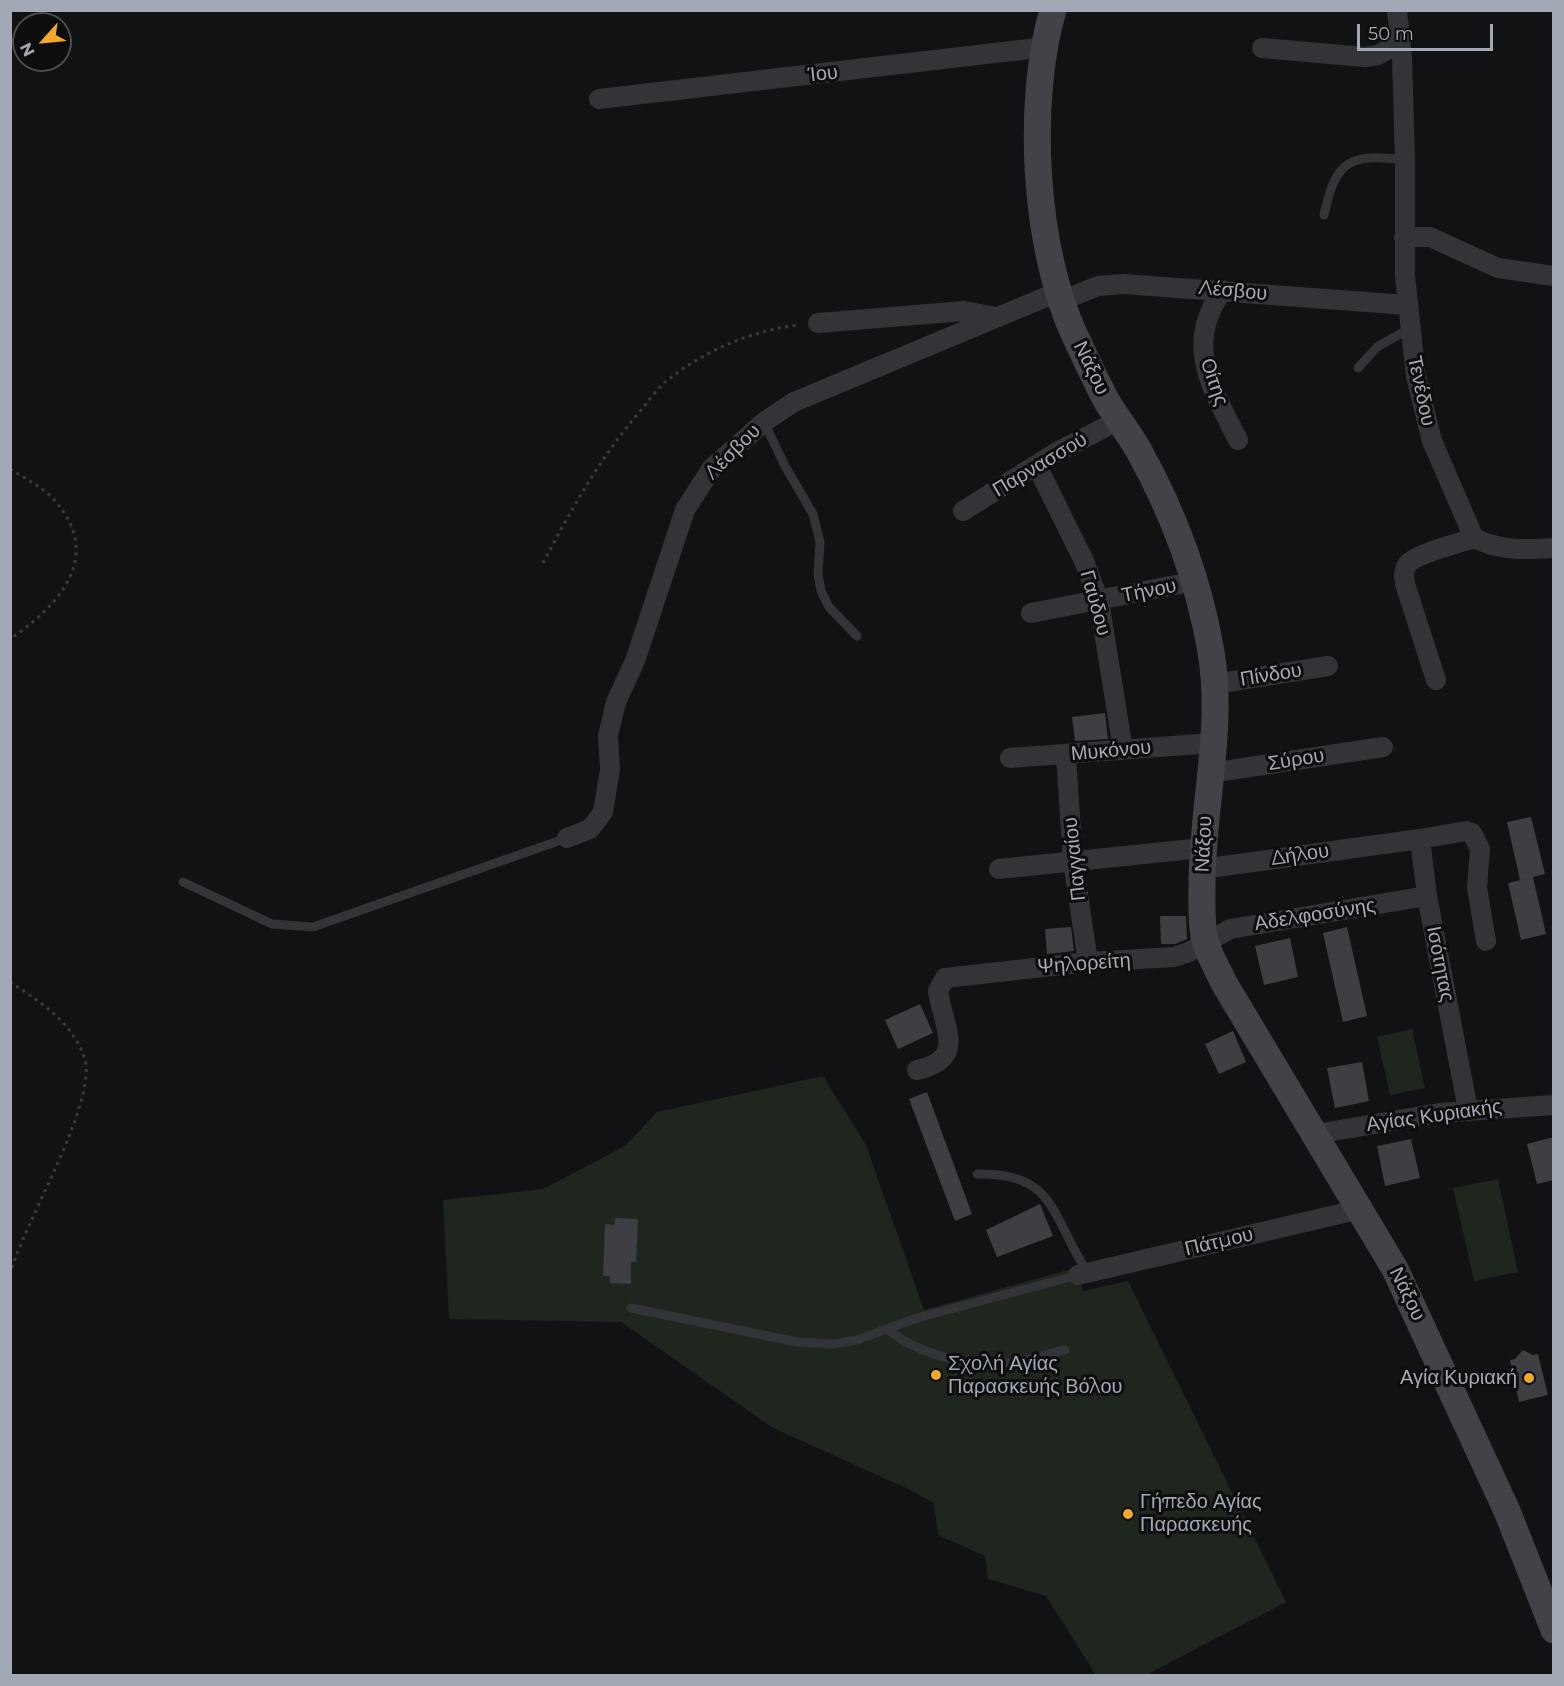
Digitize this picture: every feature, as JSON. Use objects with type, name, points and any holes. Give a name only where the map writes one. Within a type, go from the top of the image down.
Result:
[{"type":"street","name":"Νάξου","points":[[1053,10],[1039,85],[1041,186],[1048,249],[1060,296],[1096,381],[1153,477],[1196,581],[1207,629],[1215,684],[1213,743],[1202,858],[1202,925],[1205,942],[1224,983],[1395,1269],[1507,1511],[1554,1630]]},
{"type":"street","name":"Τενέδου","points":[[1397,10],[1401,42],[1406,160],[1404,237],[1409,328],[1416,376],[1432,441],[1474,538]]},
{"type":"street","points":[[1262,48],[1365,57],[1377,55],[1401,42]]},
{"type":"street","name":"Ίου","points":[[599,99],[1046,47]]},
{"type":"street","points":[[1404,237],[1430,237],[1498,268],[1554,276]]},
{"type":"street","name":"Λέσβου","points":[[567,838],[590,829],[603,812],[610,768],[608,736],[616,702],[635,661],[685,510],[712,468],[764,422],[794,402],[997,317],[1098,286],[1168,286],[1407,305]]},
{"type":"street","name":"Οίτης","points":[[1223,290],[1208,313],[1204,325],[1203,356],[1207,374],[1238,440]]},
{"type":"street","points":[[818,323],[964,312],[997,317]]},
{"type":"street","name":"Παρνασσού","points":[[963,511],[1119,420]]},
{"type":"street","name":"Γαύδου","points":[[1037,466],[1084,561],[1099,601],[1123,750]]},
{"type":"street","points":[[1436,680],[1404,574],[1407,565],[1417,558],[1474,538],[1491,547],[1504,549],[1554,548]]},
{"type":"street","name":"Τήνου","points":[[1031,613],[1196,581]]},
{"type":"street","name":"Πίνδου","points":[[1215,684],[1328,666]]},
{"type":"street","name":"Μυκόνου","points":[[1010,758],[1066,756],[1213,743]]},
{"type":"street","name":"Σύρου","points":[[1210,773],[1383,747]]},
{"type":"street","name":"Παγγαίου","points":[[1066,756],[1073,861],[1088,962]]},
{"type":"street","points":[[1420,839],[1466,831],[1472,833],[1480,849],[1477,888],[1486,941]]},
{"type":"street","name":"Δήλου","points":[[999,869],[1073,861],[1202,858],[1420,839]]},
{"type":"street","name":"Ισότητας","points":[[1420,839],[1427,896],[1468,1110]]},
{"type":"street","name":"Αδελφοσύνης","points":[[1205,942],[1218,934],[1239,927],[1427,896]]},
{"type":"street","name":"Ψηλορείτη","points":[[917,1070],[936,1065],[946,1054],[950,1035],[938,991],[945,978],[1088,962],[1174,957],[1205,942]]},
{"type":"street","name":"Αγίας Κυριακής","points":[[1316,1134],[1468,1110],[1554,1105]]},
{"type":"street","name":"Πάτμου","points":[[1083,1274],[1361,1209]]},
{"type":"lane","points":[[1324,215],[1330,189],[1340,168],[1352,161],[1365,159],[1406,160]]},
{"type":"lane","points":[[1358,368],[1377,347],[1409,328]]},
{"type":"lane","points":[[764,422],[784,466],[813,514],[820,542],[818,574],[821,591],[829,607],[857,636]]},
{"type":"lane","points":[[183,882],[272,924],[313,927],[567,838]]},
{"type":"lane","points":[[631,1308],[797,1342],[821,1344],[857,1340],[917,1318],[1083,1274],[1044,1195],[1031,1183],[1002,1173],[977,1174]]},
{"type":"lane","points":[[886,1329],[903,1342],[963,1361],[998,1364],[1065,1350]]},
{"type":"path","points":[[543,563],[581,491],[625,429],[668,380],[738,340],[774,328],[818,323]]},
{"type":"path","points":[[10,469],[54,500],[68,517],[76,537],[76,562],[70,581],[49,607],[10,639]]},
{"type":"path","points":[[10,982],[41,1002],[75,1037],[84,1057],[87,1075],[58,1164],[10,1275]]},
{"type":"shaded area","points":[[1412,1029],[1425,1088],[1390,1095],[1377,1037]]},
{"type":"shaded area","name":"Σχολή Αγίας Παρασκευής Βόλου","points":[[823,1076],[866,1145],[924,1310],[1075,1268],[1083,1291],[1128,1281],[1286,1602],[1146,1675],[1096,1675],[1046,1596],[988,1579],[985,1556],[938,1535],[934,1503],[773,1428],[621,1322],[449,1319],[443,1200],[543,1189],[625,1146],[657,1112]]},
{"type":"shaded area","points":[[1498,1179],[1518,1272],[1474,1281],[1453,1188]]},
{"type":"building","points":[[1105,713],[1108,739],[1075,741],[1072,717]]},
{"type":"building","points":[[1531,817],[1545,874],[1520,880],[1507,822]]},
{"type":"building","points":[[1533,877],[1546,934],[1521,940],[1508,883]]},
{"type":"building","points":[[1160,916],[1186,916],[1187,939],[1175,944],[1161,944]]},
{"type":"building","points":[[1071,927],[1074,951],[1047,954],[1045,929]]},
{"type":"building","points":[[1347,927],[1367,1016],[1343,1022],[1323,933]]},
{"type":"building","points":[[1290,938],[1298,977],[1264,985],[1255,946]]},
{"type":"building","points":[[920,1004],[933,1033],[898,1049],[885,1020]]},
{"type":"building","points":[[1233,1031],[1246,1062],[1219,1074],[1205,1044]]},
{"type":"building","points":[[1362,1062],[1369,1101],[1335,1108],[1327,1068]]},
{"type":"building","points":[[927,1092],[972,1214],[955,1221],[909,1099]]},
{"type":"building","points":[[1554,1137],[1554,1180],[1537,1184],[1527,1144]]},
{"type":"building","points":[[1411,1139],[1420,1178],[1385,1186],[1377,1146]]},
{"type":"building","points":[[1040,1204],[1053,1236],[997,1257],[986,1230]]},
{"type":"building","points":[[615,1218],[638,1219],[636,1262],[631,1262],[631,1284],[610,1283],[610,1276],[603,1276],[605,1224],[615,1225]]},
{"type":"building","name":"Αγία Κυριακή","points":[[1523,1350],[1533,1355],[1538,1354],[1548,1395],[1519,1402],[1510,1360],[1515,1359]]},
{"type":"place","name":"Σχολή Αγίας Παρασκευής Βόλου","points":[[936,1375]]},
{"type":"place","name":"Αγία Κυριακή","points":[[1529,1378]]},
{"type":"place","name":"Γήπεδο Αγίας Παρασκευής","points":[[1128,1514]]}]
